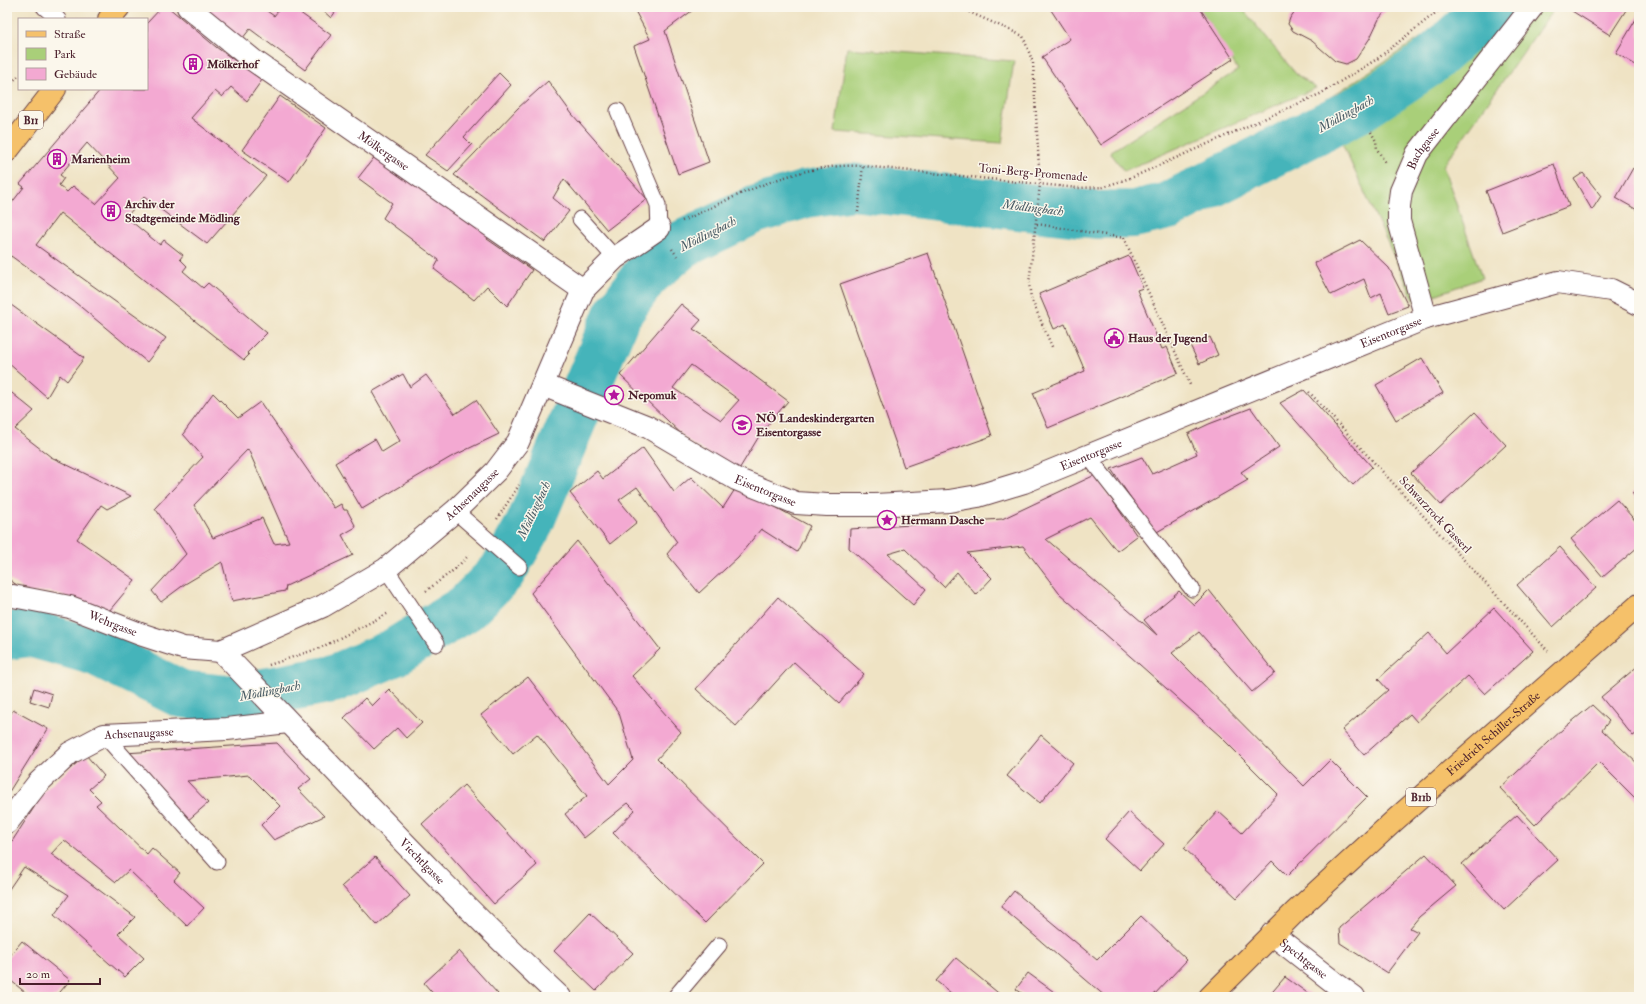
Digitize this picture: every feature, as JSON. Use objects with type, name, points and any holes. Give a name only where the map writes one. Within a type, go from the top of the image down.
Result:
[{"type":"main road","points":[[111,18],[119,7]]},
{"type":"main road","name":"B11","points":[[7,151],[54,90]]},
{"type":"main road","name":"Friedrich Schiller-Straße","points":[[1210,997],[1272,934],[1395,820],[1639,605]]},
{"type":"street","name":"Mölkergasse","points":[[188,7],[253,60],[583,290]]},
{"type":"street","name":"Bachgasse","points":[[1426,318],[1399,220],[1401,191],[1417,154],[1532,7]]},
{"type":"street","name":"Achsenaugasse","points":[[221,650],[323,606],[386,569],[455,511],[496,471],[518,442],[583,290],[615,258],[659,228]]},
{"type":"street","name":"Eisentorgasse","points":[[543,385],[648,427],[736,479],[796,503],[827,506],[949,501],[978,496],[1024,482],[1426,318],[1558,282],[1611,290],[1639,304]]},
{"type":"street","name":"Wehrgasse","points":[[10,594],[70,607],[140,634],[183,648],[221,650]]},
{"type":"street","name":"Viechtlgasse","points":[[221,650],[515,956],[560,997]]},
{"type":"street","name":"Achsenaugasse","points":[[7,823],[38,783],[70,753],[104,735],[227,729],[281,714]]},
{"type":"street","name":"Spechtgasse","points":[[1272,934],[1354,997]]},
{"type":"lane","points":[[44,7],[57,18]]},
{"type":"lane","points":[[618,111],[658,205],[659,228]]},
{"type":"lane","points":[[580,219],[615,258]]},
{"type":"lane","points":[[1088,456],[1192,589]]},
{"type":"lane","points":[[455,511],[519,568]]},
{"type":"lane","points":[[386,569],[436,644]]},
{"type":"lane","points":[[104,735],[217,862]]},
{"type":"lane","points":[[675,997],[719,945]]},
{"type":"path","points":[[958,7],[1023,36],[1033,63],[1040,189],[1029,284],[1031,298],[1053,349]]},
{"type":"path","name":"Toni-Berg-Promenade","points":[[659,228],[674,224],[753,188],[792,174],[828,167],[863,166],[1078,188],[1102,187],[1133,177],[1320,94],[1378,59],[1443,7]]},
{"type":"path","points":[[7,89],[18,75]]},
{"type":"path","points":[[1371,132],[1376,141],[1377,149]]},
{"type":"path","points":[[858,212],[863,166]]},
{"type":"path","points":[[1037,224],[1124,238],[1201,410]]},
{"type":"path","name":"Schwarzrock Gasserl","points":[[1291,372],[1565,670]]},
{"type":"green space","points":[[1199,7],[1241,7],[1296,74],[1316,88],[1124,171],[1110,152],[1238,70]]},
{"type":"green space","points":[[1458,7],[1555,7],[1443,166],[1482,278],[1415,302],[1323,102],[1431,31]]},
{"type":"green space","points":[[847,48],[1014,61],[1002,143],[835,132]]},
{"type":"building","points":[[162,7],[168,7],[216,47],[262,80],[247,101],[231,87],[222,97],[215,91],[191,118],[266,176],[207,244],[144,197],[126,217],[160,245],[164,240],[183,255],[180,259],[187,266],[183,271],[203,288],[208,283],[267,333],[247,353],[249,355],[244,360],[60,213],[36,245],[166,338],[147,362],[76,303],[11,256],[7,261],[7,209],[24,187],[20,184],[100,90],[148,90],[148,22]],"holes":[[[87,143],[120,178],[96,204],[73,186],[67,192],[59,185],[64,178],[60,175]]]},
{"type":"building","points":[[201,7],[270,7],[267,11],[274,16],[281,7],[292,7],[331,35],[305,70],[250,29],[238,44]]},
{"type":"building","points":[[319,7],[339,7],[331,18]]},
{"type":"building","points":[[633,7],[697,7],[665,31],[709,162],[678,174],[634,46],[650,39]]},
{"type":"building","points":[[1049,7],[1199,7],[1233,59],[1101,145],[1042,57],[1070,39]]},
{"type":"building","points":[[1298,7],[1389,7],[1379,19],[1370,38],[1356,59],[1346,64],[1335,61],[1312,41],[1293,31],[1288,24],[1290,18]]},
{"type":"building","points":[[1574,7],[1628,7],[1610,35],[1572,11]]},
{"type":"building","points":[[1639,14],[1639,67],[1616,53]]},
{"type":"building","points":[[499,73],[511,85],[464,137],[472,145],[448,171],[425,155]]},
{"type":"building","points":[[548,81],[572,114],[647,199],[607,230],[564,179],[553,198],[569,211],[545,242],[454,175],[518,108]]},
{"type":"building","points":[[280,96],[326,128],[289,182],[242,150]]},
{"type":"building","points":[[376,155],[492,231],[487,239],[532,270],[507,306],[487,286],[474,300],[434,269],[439,260],[383,218],[392,203],[358,178]]},
{"type":"building","points":[[1554,164],[1569,206],[1502,232],[1486,191]]},
{"type":"building","points":[[1633,168],[1639,171],[1639,211],[1616,198]]},
{"type":"building","points":[[1583,173],[1601,196],[1592,210],[1574,179]]},
{"type":"building","points":[[1360,240],[1389,268],[1408,306],[1389,313],[1381,293],[1371,298],[1364,279],[1331,295],[1314,263]]},
{"type":"building","points":[[928,253],[992,436],[904,467],[840,284]]},
{"type":"building","name":"Haus der Jugend","points":[[1129,256],[1143,288],[1137,290],[1162,349],[1167,347],[1178,373],[1048,428],[1033,393],[1085,371],[1065,324],[1054,329],[1039,294]]},
{"type":"building","points":[[7,302],[84,358],[67,381],[60,375],[47,397],[7,362]]},
{"type":"building","name":"NÖ Landeskindergarten Eisentorgasse","points":[[681,304],[701,320],[693,329],[712,341],[713,345],[788,401],[761,433],[738,471],[692,444],[620,375]],"holes":[[[691,365],[739,400],[721,420],[673,388]]]},
{"type":"building","points":[[1210,337],[1218,355],[1199,364],[1190,345]]},
{"type":"building","points":[[1422,358],[1443,393],[1396,420],[1376,385]]},
{"type":"building","points":[[403,374],[410,387],[426,375],[455,414],[476,400],[499,434],[451,457],[362,509],[335,463],[375,439],[382,452],[400,441],[372,392]]},
{"type":"building","points":[[7,389],[34,411],[15,429],[51,457],[131,496],[107,509],[101,505],[77,539],[135,580],[109,611],[50,592],[28,593],[7,578]]},
{"type":"building","points":[[1304,390],[1372,467],[1353,485],[1280,403]]},
{"type":"building","points":[[213,393],[238,418],[260,402],[334,508],[341,504],[344,510],[347,510],[356,527],[342,535],[353,555],[286,586],[285,591],[232,601],[222,562],[185,584],[161,602],[152,591],[186,554],[155,508],[203,457],[183,434]],"holes":[[[248,449],[289,542],[274,544],[262,518],[213,538],[194,505]]]},
{"type":"building","points":[[1251,408],[1279,447],[1241,472],[1248,480],[1155,533],[1111,469],[1142,457],[1152,474],[1197,454],[1188,434],[1209,424]]},
{"type":"building","points":[[1475,412],[1506,445],[1441,505],[1411,473]]},
{"type":"building","points":[[643,448],[674,492],[691,477],[723,508],[737,486],[810,526],[797,552],[761,529],[738,557],[699,593],[667,554],[677,542],[637,487],[619,500],[637,522],[610,544],[570,493],[597,471],[603,479]]},
{"type":"building","points":[[1095,475],[1137,536],[1117,551],[1090,517],[1046,539],[1157,635],[1144,620],[1179,591],[1194,605],[1209,590],[1275,673],[1252,692],[1199,632],[1172,653],[1304,786],[1330,760],[1367,797],[1287,876],[1272,861],[1237,898],[1184,848],[1218,811],[1242,833],[1278,794],[1220,736],[1059,593],[1023,546],[967,553],[992,578],[976,595],[957,572],[944,587],[905,549],[888,554],[926,589],[913,605],[849,548],[850,529],[1002,519]]},
{"type":"building","points":[[1639,487],[1639,502],[1632,493]]},
{"type":"building","points":[[1617,500],[1639,525],[1639,546],[1603,577],[1571,539]]},
{"type":"building","points":[[577,541],[660,649],[632,676],[681,732],[657,759],[763,864],[705,923],[613,833],[635,810],[628,803],[584,838],[565,814],[587,796],[537,734],[513,754],[481,715],[528,677],[609,784],[633,760],[619,713],[531,593]]},
{"type":"building","points":[[1560,547],[1596,588],[1553,627],[1517,585]]},
{"type":"building","points":[[778,597],[864,674],[839,703],[794,662],[736,726],[696,689]]},
{"type":"building","points":[[1494,608],[1533,651],[1485,694],[1468,676],[1417,722],[1410,714],[1364,755],[1342,730],[1388,690],[1378,679],[1429,633],[1446,653]]},
{"type":"building","points":[[1639,665],[1639,732],[1633,736],[1601,697]]},
{"type":"building","points":[[34,688],[52,694],[49,707],[30,701]]},
{"type":"building","points":[[389,689],[422,723],[406,738],[397,728],[374,749],[344,718],[365,698],[372,706]]},
{"type":"building","points":[[1592,705],[1609,721],[1602,730],[1639,765],[1639,802],[1599,762],[1535,825],[1500,788],[1564,728]]},
{"type":"building","points":[[13,710],[48,729],[7,795],[7,719]]},
{"type":"building","points":[[1041,735],[1073,763],[1040,803],[1007,776]]},
{"type":"building","points":[[277,743],[311,779],[298,789],[324,816],[274,840],[261,825],[280,806],[249,775],[187,781],[208,803],[186,822],[125,753]]},
{"type":"building","points":[[86,755],[104,776],[89,789],[101,801],[96,805],[147,854],[152,848],[180,873],[174,880],[204,908],[187,926],[129,870],[116,882],[64,840],[51,854],[135,917],[118,934],[144,958],[125,977],[54,915],[69,895],[24,867],[7,892],[7,849],[46,789]]},
{"type":"building","points":[[464,785],[537,865],[494,904],[422,824]]},
{"type":"building","points":[[1129,812],[1164,844],[1140,871],[1105,839]]},
{"type":"building","points":[[1517,815],[1558,860],[1504,910],[1462,864]]},
{"type":"building","points":[[1426,854],[1456,886],[1419,917],[1410,928],[1418,932],[1387,973],[1340,943],[1339,928]]},
{"type":"building","points":[[375,857],[410,896],[377,925],[342,886]]},
{"type":"building","points":[[1014,891],[1097,960],[1141,916],[1187,960],[1152,997],[1106,997],[1001,907]]},
{"type":"building","points":[[590,913],[633,953],[596,991],[554,951]]},
{"type":"building","points":[[22,941],[70,980],[56,997],[31,997],[10,980],[7,982],[7,959]]},
{"type":"building","points":[[459,951],[498,994],[495,997],[436,997],[424,983]]},
{"type":"building","points":[[956,958],[1003,997],[956,997],[936,981]]},
{"type":"building","points":[[1028,973],[1061,997],[1027,997],[1016,989]]},
{"type":"building","points":[[1285,977],[1313,997],[1268,997]]},
{"type":"waterway","name":"Mödlingbach","points":[[7,636],[29,633],[96,652],[181,694],[227,699],[333,679],[393,653],[466,608],[502,572],[529,525],[617,315],[645,276],[683,244],[754,210],[806,194],[852,187],[1097,215],[1134,214],[1168,206],[1359,109],[1427,64],[1490,7]]},
{"type":"place","name":"Mölkerhof","points":[[193,64]]},
{"type":"place","name":"Marienheim","points":[[57,159]]},
{"type":"place","name":"Archiv der Stadtgemeinde Mödling","points":[[111,211]]},
{"type":"place","name":"Haus der Jugend","points":[[1114,338]]},
{"type":"place","name":"Nepomuk","points":[[614,395]]},
{"type":"place","name":"NÖ Landeskindergarten Eisentorgasse","points":[[742,425]]},
{"type":"place","name":"Hermann Dasche","points":[[887,520]]}]
